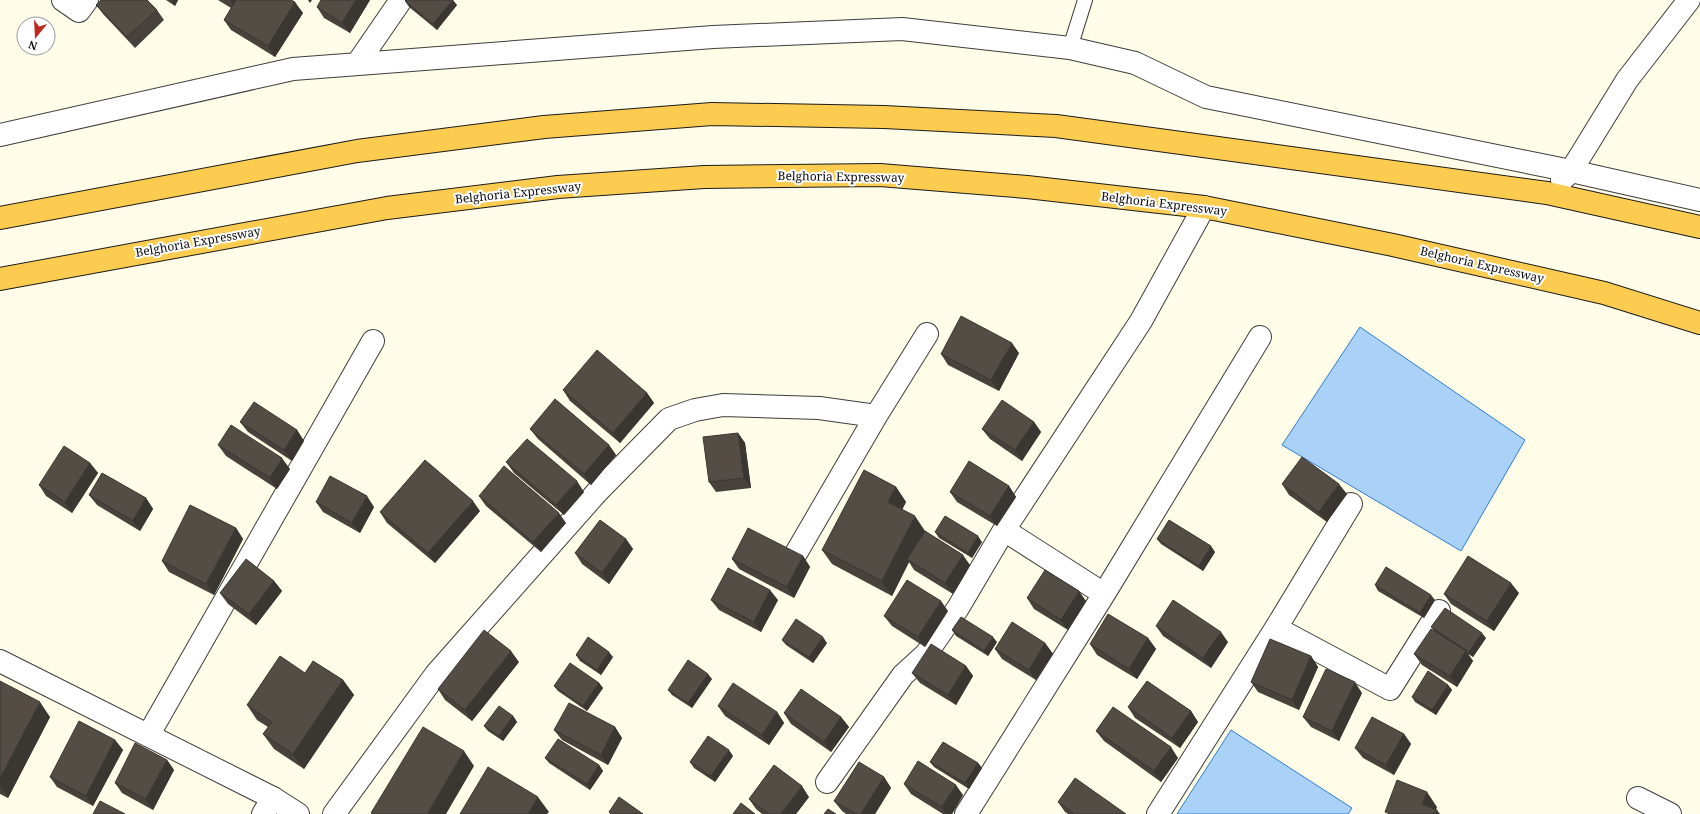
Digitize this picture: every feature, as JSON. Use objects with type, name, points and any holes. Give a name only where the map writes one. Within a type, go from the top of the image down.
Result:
[{"type":"highway","points":[[0,218],[357,151],[544,127],[712,114],[884,117],[1056,126],[1547,193],[1700,227]]},
{"type":"highway","name":"Belghoria Expressway","points":[[0,280],[387,208],[558,187],[704,177],[880,175],[1027,187],[1204,207],[1393,245],[1604,293],[1700,322]]},
{"type":"street","points":[[63,0],[79,11],[86,0]]},
{"type":"street","points":[[357,64],[401,0]]},
{"type":"street","points":[[1547,193],[1571,171],[1627,80],[1689,0]]},
{"type":"street","points":[[0,134],[293,69],[713,37],[902,29],[1070,48],[1135,63],[1206,97],[1571,171],[1700,200]]},
{"type":"street","points":[[827,782],[903,675],[926,654],[958,608],[1004,530],[1141,321],[1204,207]]},
{"type":"street","points":[[795,555],[876,416],[927,334]]},
{"type":"street","points":[[966,814],[1104,594],[1260,337]]},
{"type":"street","points":[[149,734],[373,341]]},
{"type":"street","points":[[334,814],[436,674],[598,491],[669,419],[695,410],[723,405],[819,408],[876,416]]},
{"type":"street","points":[[1158,814],[1276,628],[1351,504]]},
{"type":"street","points":[[1004,530],[1104,594]]},
{"type":"street","points":[[1276,628],[1390,689],[1439,611]]},
{"type":"street","points":[[0,661],[149,734],[268,806],[298,814]]},
{"type":"street","points":[[1638,798],[1670,814]]},
{"type":"lane","points":[[1070,48],[1085,0]]},
{"type":"water","points":[[1360,327],[1525,440],[1461,551],[1282,445]]},
{"type":"water","points":[[1231,730],[1352,808],[1348,814],[1177,814]]},
{"type":"building","points":[[101,0],[147,0],[157,10],[127,37],[96,5]]},
{"type":"building","points":[[236,0],[291,0],[295,2],[268,46],[224,20]]},
{"type":"building","points":[[321,0],[356,0],[342,23],[317,7]]},
{"type":"building","points":[[453,0],[433,24],[405,1]]},
{"type":"building","points":[[961,316],[1012,343],[991,380],[941,354]]},
{"type":"building","points":[[597,350],[647,393],[613,433],[563,390]]},
{"type":"building","points":[[555,399],[609,445],[584,474],[530,429]]},
{"type":"building","points":[[1002,400],[1034,422],[1015,450],[982,429]]},
{"type":"building","points":[[254,402],[297,430],[284,450],[240,422]]},
{"type":"building","points":[[231,425],[282,458],[270,478],[218,445]]},
{"type":"building","points":[[738,433],[744,478],[709,482],[703,437]]},
{"type":"building","points":[[527,439],[577,481],[556,505],[506,462]]},
{"type":"building","points":[[64,446],[90,463],[65,502],[39,485]]},
{"type":"building","points":[[1302,457],[1339,484],[1319,512],[1282,484]]},
{"type":"building","points":[[425,460],[473,501],[428,553],[380,512]]},
{"type":"building","points":[[969,461],[1009,486],[990,516],[950,492]]},
{"type":"building","points":[[504,466],[559,513],[533,542],[479,496]]},
{"type":"building","points":[[864,470],[896,487],[888,502],[915,516],[882,581],[822,550]]},
{"type":"building","points":[[102,473],[146,498],[133,521],[89,495]]},
{"type":"building","points":[[330,476],[367,496],[352,523],[316,502]]},
{"type":"building","points":[[190,505],[236,528],[206,584],[162,561]]},
{"type":"building","points":[[945,516],[978,536],[968,553],[935,532]]},
{"type":"building","points":[[600,520],[626,539],[602,573],[575,553]]},
{"type":"building","points":[[1169,520],[1211,546],[1199,566],[1157,539]]},
{"type":"building","points":[[748,528],[803,556],[787,587],[732,559]]},
{"type":"building","points":[[925,531],[963,555],[945,583],[907,559]]},
{"type":"building","points":[[1468,556],[1511,583],[1487,621],[1444,594]]},
{"type":"building","points":[[246,559],[274,581],[249,614],[220,593]]},
{"type":"building","points":[[1386,567],[1431,595],[1420,613],[1375,585]]},
{"type":"building","points":[[728,568],[770,590],[754,622],[711,600]]},
{"type":"building","points":[[1045,570],[1079,591],[1061,620],[1027,598]]},
{"type":"building","points":[[907,580],[941,601],[918,637],[884,616]]},
{"type":"building","points":[[1173,600],[1221,632],[1203,658],[1156,626]]},
{"type":"building","points":[[1445,608],[1482,633],[1469,652],[1431,627]]},
{"type":"building","points":[[1108,614],[1148,638],[1129,669],[1090,644]]},
{"type":"building","points":[[961,617],[993,637],[984,651],[952,630]]},
{"type":"building","points":[[796,619],[823,637],[809,657],[782,640]]},
{"type":"building","points":[[1012,622],[1045,643],[1029,670],[995,649]]},
{"type":"building","points":[[1431,629],[1466,651],[1450,676],[1414,654]]},
{"type":"building","points":[[484,630],[511,651],[465,710],[438,689]]},
{"type":"building","points":[[588,637],[609,652],[597,670],[576,655]]},
{"type":"building","points":[[1270,639],[1311,656],[1292,700],[1251,682]]},
{"type":"building","points":[[931,644],[966,666],[948,695],[912,673]]},
{"type":"building","points":[[280,656],[305,673],[313,661],[343,680],[293,754],[263,734],[272,722],[247,705]]},
{"type":"building","points":[[688,660],[708,674],[688,703],[668,690]]},
{"type":"building","points":[[570,663],[599,683],[583,706],[554,686]]},
{"type":"building","points":[[1326,669],[1355,682],[1332,731],[1303,717]]},
{"type":"building","points":[[1428,671],[1448,685],[1432,710],[1412,697]]},
{"type":"building","points":[[0,681],[40,702],[0,779]]},
{"type":"building","points":[[1147,681],[1191,711],[1172,738],[1128,707]]},
{"type":"building","points":[[733,683],[777,712],[762,735],[718,706]]},
{"type":"building","points":[[801,689],[841,717],[824,742],[784,713]]},
{"type":"building","points":[[569,703],[615,727],[601,755],[554,730]]},
{"type":"building","points":[[499,706],[513,716],[499,736],[484,726]]},
{"type":"building","points":[[1113,707],[1171,747],[1154,771],[1096,731]]},
{"type":"building","points":[[1372,717],[1404,734],[1386,765],[1355,748]]},
{"type":"building","points":[[79,721],[115,740],[86,796],[50,777]]},
{"type":"building","points":[[423,727],[464,751],[427,814],[371,813]]},
{"type":"building","points":[[708,736],[729,750],[711,776],[690,762]]},
{"type":"building","points":[[558,739],[599,765],[587,784],[545,758]]},
{"type":"building","points":[[943,742],[978,763],[965,783],[930,762]]},
{"type":"building","points":[[135,743],[167,760],[146,799],[115,783]]},
{"type":"building","points":[[918,761],[956,785],[942,807],[904,784]]},
{"type":"building","points":[[859,762],[884,777],[861,814],[856,814],[834,801]]},
{"type":"building","points":[[774,765],[802,786],[781,814],[769,814],[749,799]]},
{"type":"building","points":[[488,767],[538,797],[528,814],[460,814]]},
{"type":"building","points":[[1075,778],[1126,814],[1075,814],[1058,802]]},
{"type":"building","points":[[1397,780],[1427,792],[1422,804],[1437,810],[1435,814],[1390,814],[1385,812]]},
{"type":"building","points":[[619,797],[643,814],[611,814],[609,812]]},
{"type":"building","points":[[100,801],[125,814],[93,814]]},
{"type":"building","points":[[741,803],[755,814],[733,814]]},
{"type":"building","points":[[828,809],[836,814],[824,814]]}]
